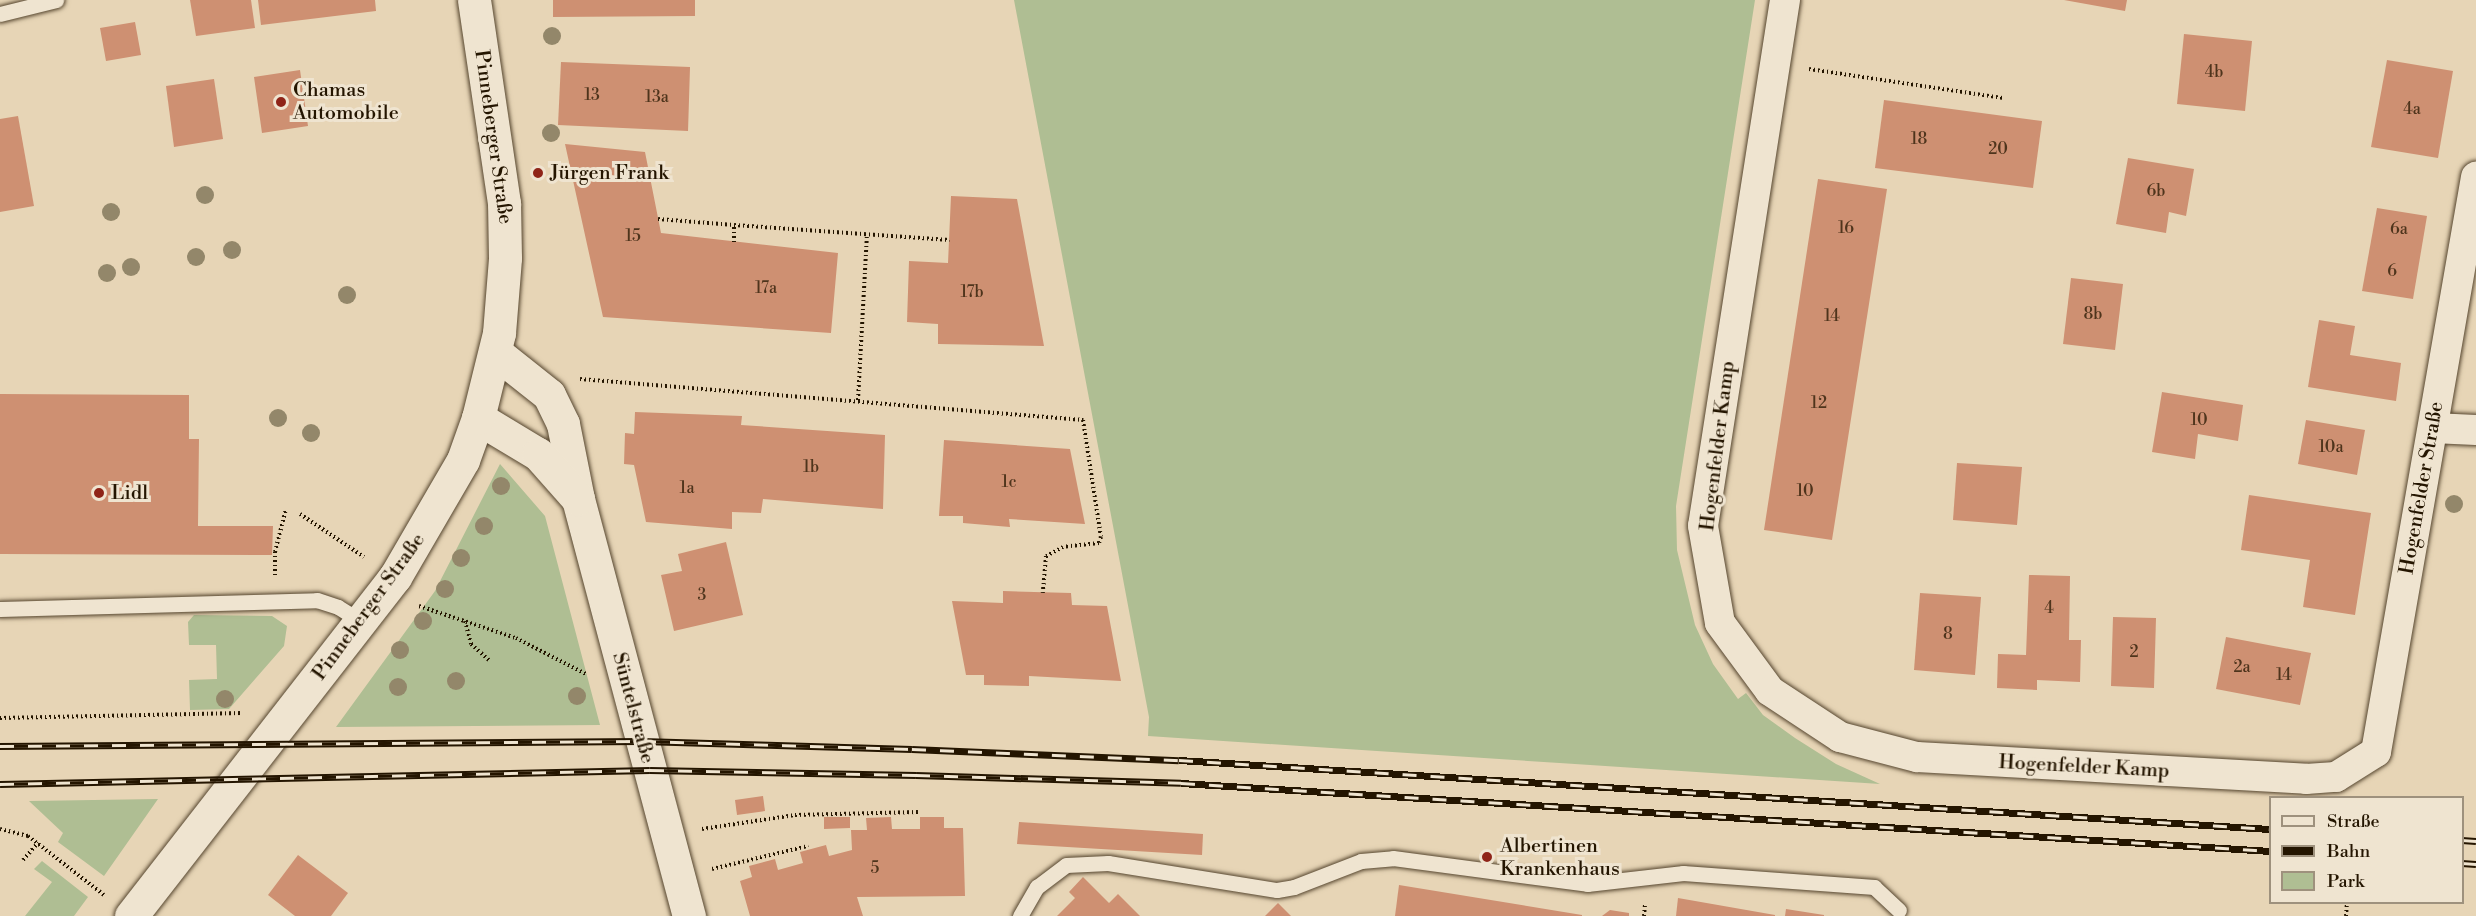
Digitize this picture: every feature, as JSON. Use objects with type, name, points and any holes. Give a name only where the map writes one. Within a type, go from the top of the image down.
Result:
[{"type":"main road","name":"Pinneberger Straße","points":[[131,916],[389,586],[445,496],[478,418],[495,352],[502,313],[506,233],[474,0]]},
{"type":"main road","name":"Süntelstraße","points":[[495,352],[523,371],[557,408],[628,692],[689,916]]},
{"type":"main road","name":"Süntelstraße","points":[[478,418],[538,454],[578,499]]},
{"type":"street","name":"Hogenfelder Kamp","points":[[1785,0],[1702,526],[1720,623],[1770,691],[1840,737],[1917,757],[2306,779],[2336,777]]},
{"type":"street","name":"Hogenfelder Straße","points":[[2336,777],[2376,752],[2476,177]]},
{"type":"street","points":[[2433,428],[2476,430]]},
{"type":"lane","points":[[0,14],[56,0]]},
{"type":"lane","points":[[0,609],[274,599],[317,600],[338,607],[362,622]]},
{"type":"lane","points":[[1020,916],[1037,887],[1066,865],[1108,863],[1277,890],[1294,887],[1361,861],[1394,858],[1587,884],[1683,873],[1874,887],[1899,910]]},
{"type":"path","points":[[1775,64],[2004,98]]},
{"type":"path","points":[[658,219],[949,240]]},
{"type":"path","points":[[734,225],[734,242]]},
{"type":"path","points":[[858,400],[867,234]]},
{"type":"path","points":[[570,379],[858,400],[1083,420],[1101,537],[1099,543],[1063,547],[1046,556],[1043,592]]},
{"type":"path","points":[[274,599],[275,552],[286,509]]},
{"type":"path","points":[[300,514],[389,586],[465,621],[516,638],[628,692]]},
{"type":"path","points":[[465,621],[471,644],[489,660]]},
{"type":"path","points":[[0,718],[291,711]]},
{"type":"path","points":[[699,838],[699,830],[795,814],[918,812]]},
{"type":"path","points":[[0,829],[28,836],[131,916]]},
{"type":"path","points":[[23,860],[38,843]]},
{"type":"path","points":[[707,861],[712,869],[808,846]]},
{"type":"green space","points":[[1014,0],[1755,0],[1676,506],[1677,550],[1695,625],[1713,664],[1738,699],[1746,693],[1763,715],[1795,738],[1836,764],[1880,784],[1148,736],[1149,717]]},
{"type":"green space","points":[[500,464],[545,516],[600,725],[336,727],[435,591]]},
{"type":"green space","points":[[194,615],[272,616],[287,626],[284,646],[229,709],[190,710],[189,680],[217,679],[216,645],[189,645],[188,622]]},
{"type":"green space","points":[[158,799],[104,876],[58,842],[63,833],[29,801]]},
{"type":"green space","points":[[42,861],[88,897],[74,916],[25,916],[52,882],[34,869]]},
{"type":"building","points":[[190,0],[251,0],[255,28],[196,36]]},
{"type":"building","points":[[258,0],[375,0],[376,11],[261,25]]},
{"type":"building","points":[[553,0],[695,0],[695,16],[553,17]]},
{"type":"building","points":[[2064,0],[2127,0],[2125,11]]},
{"type":"building","points":[[135,22],[141,55],[106,61],[100,28]]},
{"type":"building","points":[[2184,34],[2252,41],[2245,111],[2177,104]]},
{"type":"building","points":[[2387,60],[2453,71],[2438,158],[2371,147]]},
{"type":"building","points":[[561,62],[690,67],[688,131],[558,125]]},
{"type":"building","name":"Chamas Automobile","points":[[300,70],[308,126],[262,133],[254,77]]},
{"type":"building","points":[[214,79],[223,139],[174,147],[166,86]]},
{"type":"building","points":[[1884,100],[2042,121],[2033,188],[1875,168]]},
{"type":"building","points":[[18,116],[34,206],[0,212],[0,119]]},
{"type":"building","points":[[565,144],[645,152],[661,233],[838,253],[831,333],[603,317]]},
{"type":"building","points":[[2128,158],[2194,169],[2186,216],[2169,212],[2166,233],[2116,224]]},
{"type":"building","points":[[1818,179],[1887,189],[1832,540],[1764,530]]},
{"type":"building","points":[[951,196],[1017,199],[1044,346],[938,344],[938,324],[907,322],[909,261],[948,263]]},
{"type":"building","points":[[2377,208],[2427,216],[2413,299],[2362,291]]},
{"type":"building","points":[[2071,278],[2123,284],[2115,350],[2063,344]]},
{"type":"building","points":[[2319,320],[2355,326],[2350,355],[2401,363],[2396,401],[2308,387]]},
{"type":"building","points":[[2162,392],[2243,405],[2238,441],[2198,434],[2195,459],[2152,452]]},
{"type":"building","name":"Lidl","points":[[0,394],[189,395],[189,439],[199,439],[198,526],[273,526],[272,555],[0,554]]},
{"type":"building","points":[[635,412],[742,416],[741,425],[885,435],[883,509],[763,499],[761,513],[732,512],[732,529],[646,522],[634,465],[624,464],[625,433],[634,434]]},
{"type":"building","points":[[2306,420],[2365,430],[2357,475],[2298,464]]},
{"type":"building","points":[[944,440],[1070,449],[1085,524],[1009,519],[1010,527],[963,523],[963,516],[939,516]]},
{"type":"building","points":[[1957,463],[2022,467],[2017,525],[1953,520]]},
{"type":"building","points":[[2249,495],[2371,513],[2355,615],[2303,607],[2310,560],[2241,550]]},
{"type":"building","points":[[726,542],[743,615],[674,631],[661,575],[682,571],[678,554]]},
{"type":"building","points":[[2029,575],[2070,576],[2069,640],[2081,640],[2080,682],[2037,680],[2037,690],[1997,688],[1998,654],[2026,655]]},
{"type":"building","points":[[1003,591],[1071,593],[1072,605],[1107,606],[1121,681],[1029,676],[1029,686],[984,685],[984,675],[966,675],[952,601],[1003,603]]},
{"type":"building","points":[[1920,593],[1981,597],[1975,675],[1914,670]]},
{"type":"building","points":[[2113,617],[2156,618],[2154,688],[2111,686]]},
{"type":"building","points":[[2226,637],[2311,653],[2300,705],[2216,689]]},
{"type":"building","points":[[763,796],[765,811],[737,815],[735,800]]},
{"type":"building","points":[[824,817],[850,817],[850,828],[824,829]]},
{"type":"building","points":[[891,817],[892,829],[920,829],[920,817],[944,817],[944,828],[963,828],[965,896],[857,897],[863,916],[750,916],[740,881],[752,877],[749,866],[775,859],[778,870],[803,863],[800,852],[826,845],[829,856],[852,850],[851,830],[867,830],[866,818]]},
{"type":"building","points":[[1019,822],[1203,834],[1202,855],[1017,844]]},
{"type":"building","points":[[298,855],[348,893],[331,916],[295,916],[268,895]]},
{"type":"building","points":[[1083,877],[1109,903],[1118,894],[1140,916],[1057,916],[1075,898],[1069,892]]},
{"type":"building","points":[[1399,885],[1582,915],[1582,916],[1395,916]]},
{"type":"building","points":[[1678,898],[1775,915],[1775,916],[1676,916]]},
{"type":"building","points":[[1278,903],[1291,916],[1265,916]]},
{"type":"building","points":[[1786,909],[1824,915],[1824,916],[1785,916]]},
{"type":"building","points":[[1610,910],[1629,913],[1629,916],[1602,916]]},
{"type":"railway","points":[[0,746],[642,741],[912,749],[1179,760],[2269,829]]},
{"type":"railway","points":[[0,784],[650,770],[916,775],[1181,783],[2269,851]]},
{"type":"railway","points":[[2464,840],[2476,841]]},
{"type":"railway","points":[[2464,863],[2476,864]]},
{"type":"place","name":"Chamas Automobile","points":[[281,102]]},
{"type":"place","name":"Jürgen Frank","points":[[538,173]]},
{"type":"place","name":"Lidl","points":[[99,493]]},
{"type":"place","name":"Albertinen Krankenhaus","points":[[1487,857]]}]
